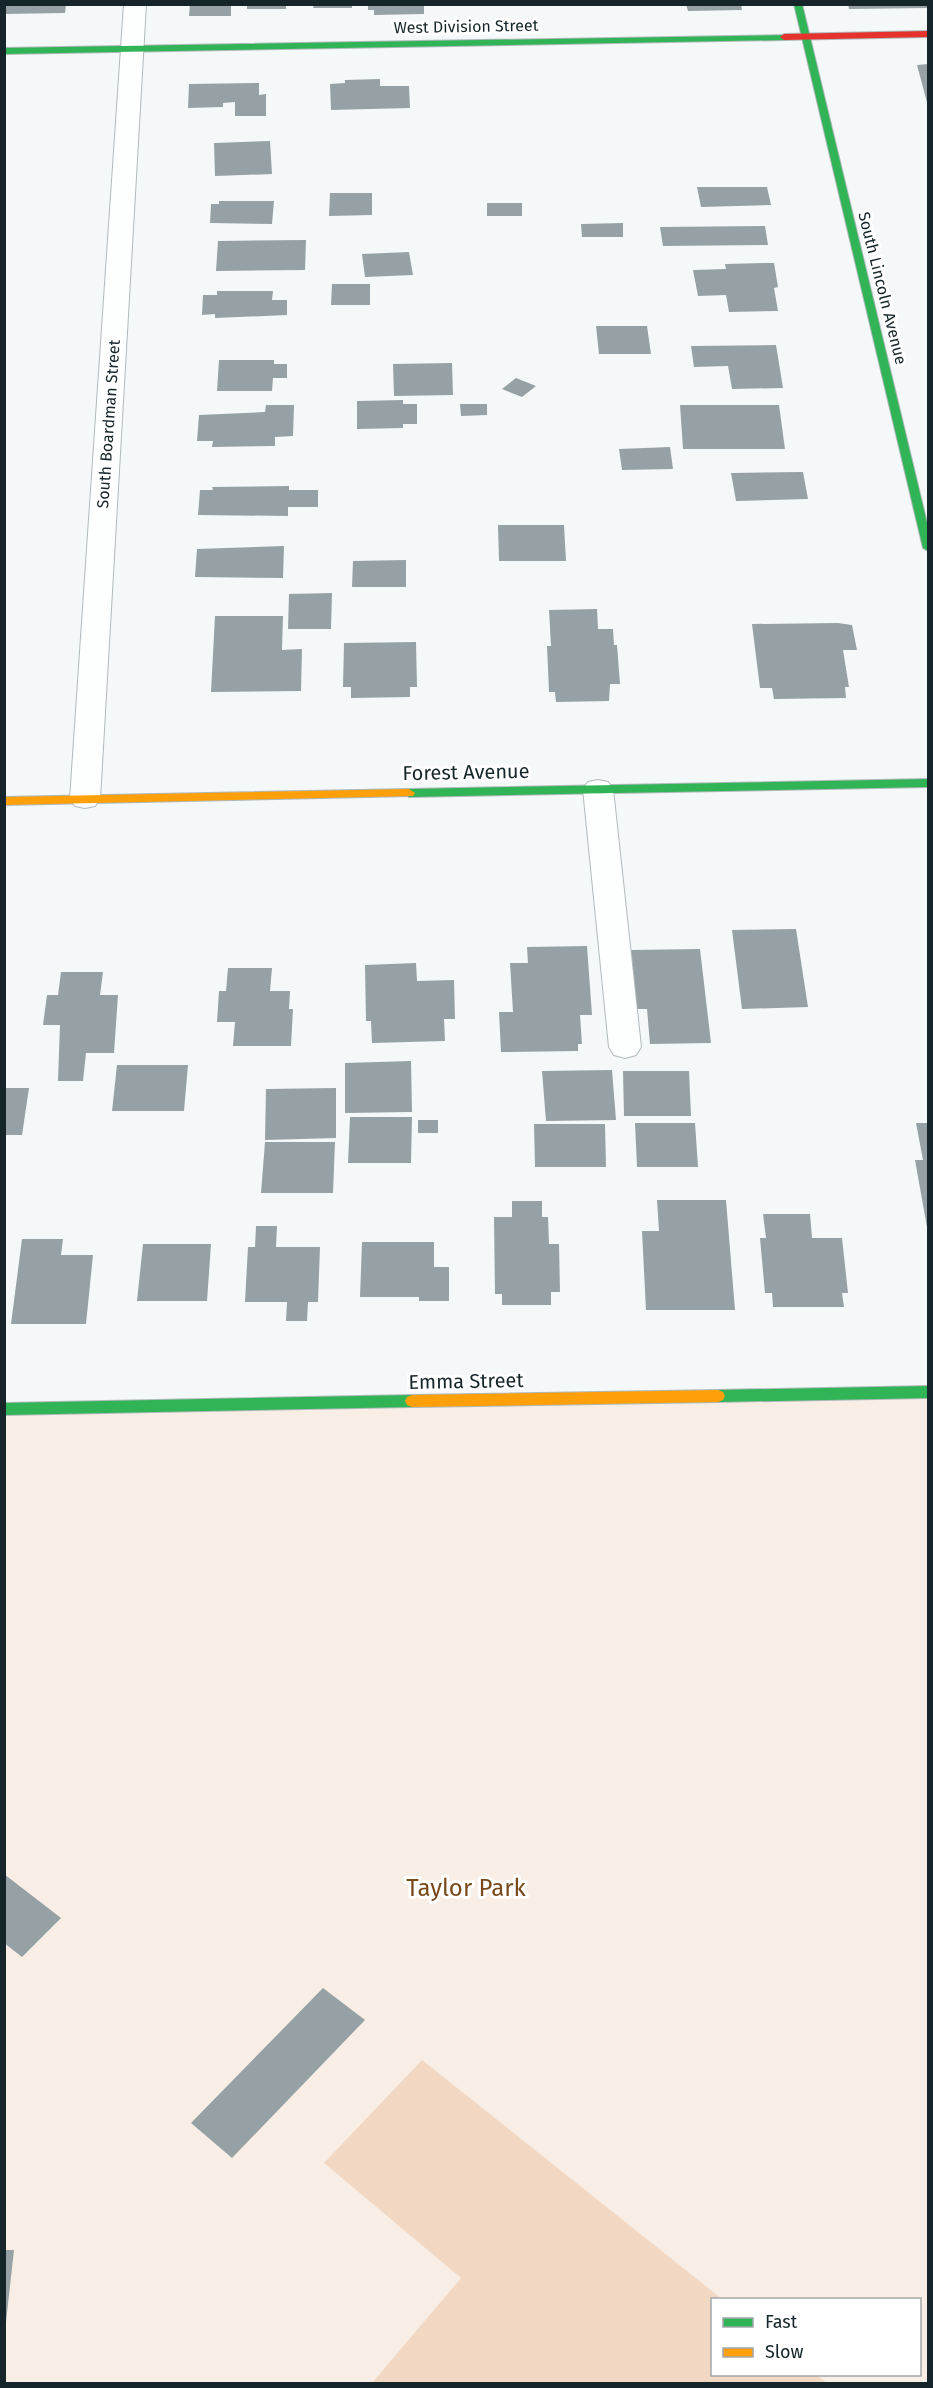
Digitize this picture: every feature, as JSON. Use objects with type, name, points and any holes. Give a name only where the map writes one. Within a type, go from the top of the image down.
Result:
[{"type":"street","name":"South Boardman Street","points":[[85,799],[135,4]]},
{"type":"street","name":"South Lincoln Avenue","points":[[798,4],[928,548]]},
{"type":"street","name":"West Division Street","points":[[4,51],[928,34]]},
{"type":"street","name":"Forest Avenue","points":[[4,801],[928,783]]},
{"type":"street","points":[[598,789],[625,1047]]},
{"type":"street","name":"Emma Street","points":[[4,1409],[928,1392]]},
{"type":"green space","name":"Taylor Park","points":[[928,1392],[928,2383],[5,2383],[4,1409]]},
{"type":"shaded area","points":[[422,2060],[721,2298],[711,2298],[711,2376],[817,2376],[827,2383],[372,2383],[461,2278],[324,2163]]},
{"type":"building","points":[[4,4],[66,4],[65,13],[4,14]]},
{"type":"building","points":[[190,4],[231,4],[231,16],[189,16]]},
{"type":"building","points":[[247,4],[286,4],[286,9],[247,9]]},
{"type":"building","points":[[314,4],[352,4],[352,8],[313,8]]},
{"type":"building","points":[[368,4],[424,4],[424,14],[374,15],[374,10],[368,10]]},
{"type":"building","points":[[686,4],[741,4],[742,10],[688,11]]},
{"type":"building","points":[[848,4],[928,4],[928,8],[849,9]]},
{"type":"building","points":[[928,64],[928,106],[917,65]]},
{"type":"building","points":[[380,79],[380,86],[409,86],[410,108],[331,110],[330,84],[345,83],[345,80]]},
{"type":"building","points":[[259,83],[259,95],[266,94],[266,116],[235,116],[235,102],[223,103],[223,107],[188,108],[189,84]]},
{"type":"building","points":[[270,141],[272,174],[215,176],[214,143]]},
{"type":"building","points":[[697,187],[767,187],[771,205],[701,207]]},
{"type":"building","points":[[330,193],[372,193],[372,215],[329,216]]},
{"type":"building","points":[[219,201],[274,201],[272,224],[210,223],[211,204],[219,204]]},
{"type":"building","points":[[487,203],[522,203],[522,216],[487,216]]},
{"type":"building","points":[[623,223],[623,237],[582,237],[581,224]]},
{"type":"building","points":[[765,226],[768,245],[663,246],[660,227]]},
{"type":"building","points":[[306,240],[305,270],[216,271],[218,241]]},
{"type":"building","points":[[409,252],[413,275],[365,277],[362,254]]},
{"type":"building","points":[[774,263],[778,287],[774,288],[778,311],[729,312],[726,295],[698,296],[693,270],[726,269],[725,264]]},
{"type":"building","points":[[332,284],[370,284],[370,305],[331,305]]},
{"type":"building","points":[[217,291],[273,291],[272,300],[287,300],[287,315],[215,318],[215,314],[202,315],[203,295],[217,295]]},
{"type":"building","points":[[596,326],[647,326],[651,354],[599,354]]},
{"type":"building","points":[[776,345],[783,388],[732,389],[728,366],[694,367],[691,346]]},
{"type":"building","points":[[219,360],[274,360],[274,364],[287,364],[287,378],[273,378],[272,391],[217,391]]},
{"type":"building","points":[[452,363],[453,395],[394,396],[393,364]]},
{"type":"building","points":[[516,378],[536,386],[522,397],[502,389]]},
{"type":"building","points":[[403,400],[403,404],[417,404],[417,424],[403,424],[403,428],[357,429],[357,401]]},
{"type":"building","points":[[460,404],[487,404],[487,415],[461,416]]},
{"type":"building","points":[[266,405],[294,405],[293,436],[275,437],[275,446],[212,447],[213,441],[197,441],[199,415],[265,412]]},
{"type":"building","points":[[680,405],[779,405],[785,449],[683,449]]},
{"type":"building","points":[[670,447],[673,469],[622,470],[619,449]]},
{"type":"building","points":[[803,472],[808,499],[736,501],[731,473]]},
{"type":"building","points":[[289,486],[289,490],[318,490],[318,507],[288,507],[288,516],[198,515],[200,490],[213,490],[212,487]]},
{"type":"building","points":[[498,525],[564,525],[566,561],[499,561]]},
{"type":"building","points":[[284,546],[283,578],[195,577],[197,549]]},
{"type":"building","points":[[406,560],[406,587],[352,587],[353,561]]},
{"type":"building","points":[[332,593],[331,629],[288,629],[289,594]]},
{"type":"building","points":[[597,609],[598,629],[613,629],[614,645],[617,645],[620,684],[610,684],[609,701],[556,702],[555,692],[549,692],[547,646],[551,646],[549,610]]},
{"type":"building","points":[[215,616],[283,616],[282,650],[302,649],[301,691],[211,692]]},
{"type":"building","points":[[838,623],[852,625],[857,650],[843,650],[849,687],[845,687],[846,698],[774,699],[772,688],[760,688],[752,624]]},
{"type":"building","points":[[416,642],[417,687],[410,687],[410,697],[351,698],[351,687],[343,687],[344,643]]},
{"type":"building","points":[[796,929],[808,1007],[742,1009],[732,930]]},
{"type":"building","points":[[587,946],[592,1015],[580,1015],[582,1044],[578,1044],[578,1051],[501,1052],[499,1012],[513,1012],[510,963],[528,963],[527,947]]},
{"type":"building","points":[[700,949],[711,1043],[650,1044],[647,1009],[637,1009],[631,950]]},
{"type":"building","points":[[416,963],[417,981],[454,980],[455,1019],[444,1019],[445,1041],[372,1043],[371,1021],[366,1021],[365,965]]},
{"type":"building","points":[[228,968],[272,968],[270,991],[290,991],[289,1009],[293,1009],[291,1046],[233,1046],[235,1022],[217,1022],[219,991],[226,991]]},
{"type":"building","points":[[61,972],[103,972],[100,995],[118,995],[114,1053],[86,1053],[83,1081],[58,1081],[60,1025],[43,1025],[47,995],[58,995]]},
{"type":"building","points":[[411,1061],[412,1112],[345,1113],[345,1063]]},
{"type":"building","points":[[117,1065],[188,1065],[184,1111],[112,1111]]},
{"type":"building","points":[[612,1070],[616,1120],[546,1121],[542,1071]]},
{"type":"building","points":[[623,1071],[689,1071],[691,1116],[624,1116]]},
{"type":"building","points":[[4,1088],[29,1088],[22,1135],[4,1135]]},
{"type":"building","points":[[336,1088],[336,1138],[265,1140],[266,1089]]},
{"type":"building","points":[[350,1117],[412,1117],[411,1163],[348,1163]]},
{"type":"building","points":[[418,1120],[438,1120],[438,1133],[418,1133]]},
{"type":"building","points":[[635,1123],[695,1123],[698,1167],[637,1167]]},
{"type":"building","points":[[916,1123],[928,1123],[928,1233],[915,1160],[923,1160]]},
{"type":"building","points":[[534,1124],[605,1124],[606,1167],[535,1167]]},
{"type":"building","points":[[265,1142],[335,1142],[333,1193],[261,1193]]},
{"type":"building","points":[[657,1200],[726,1200],[735,1310],[646,1310],[642,1231],[659,1231]]},
{"type":"building","points":[[512,1201],[542,1201],[542,1217],[548,1217],[549,1244],[559,1244],[560,1292],[551,1292],[551,1305],[502,1305],[502,1294],[495,1294],[494,1217],[512,1217]]},
{"type":"building","points":[[763,1214],[810,1214],[812,1238],[842,1238],[848,1293],[842,1293],[844,1307],[773,1307],[772,1293],[765,1293],[760,1238],[766,1238]]},
{"type":"building","points":[[256,1226],[277,1226],[276,1247],[320,1247],[318,1302],[308,1302],[307,1321],[286,1321],[287,1302],[245,1302],[248,1247],[255,1247]]},
{"type":"building","points":[[22,1239],[63,1239],[61,1255],[93,1255],[86,1324],[11,1324]]},
{"type":"building","points":[[362,1242],[434,1242],[434,1267],[449,1267],[449,1301],[419,1301],[419,1297],[360,1297]]},
{"type":"building","points":[[143,1244],[211,1244],[207,1301],[137,1301]]},
{"type":"building","points":[[4,1874],[61,1918],[22,1957],[4,1943]]},
{"type":"building","points":[[323,1988],[365,2020],[232,2158],[191,2123]]},
{"type":"building","points":[[4,2250],[14,2250],[6,2322],[4,2322]]},
{"type":"traffic: fast","points":[[798,4],[928,548]]},
{"type":"traffic: fast","points":[[4,51],[784,37]]},
{"type":"traffic: fast","points":[[409,793],[928,783]]},
{"type":"traffic: fast","points":[[718,1396],[928,1392]]},
{"type":"traffic: fast","points":[[4,1409],[412,1401]]},
{"type":"traffic: slow","points":[[4,801],[409,793]]},
{"type":"traffic: slow","points":[[412,1401],[718,1396]]},
{"type":"traffic: jam","points":[[784,37],[928,34]]}]
